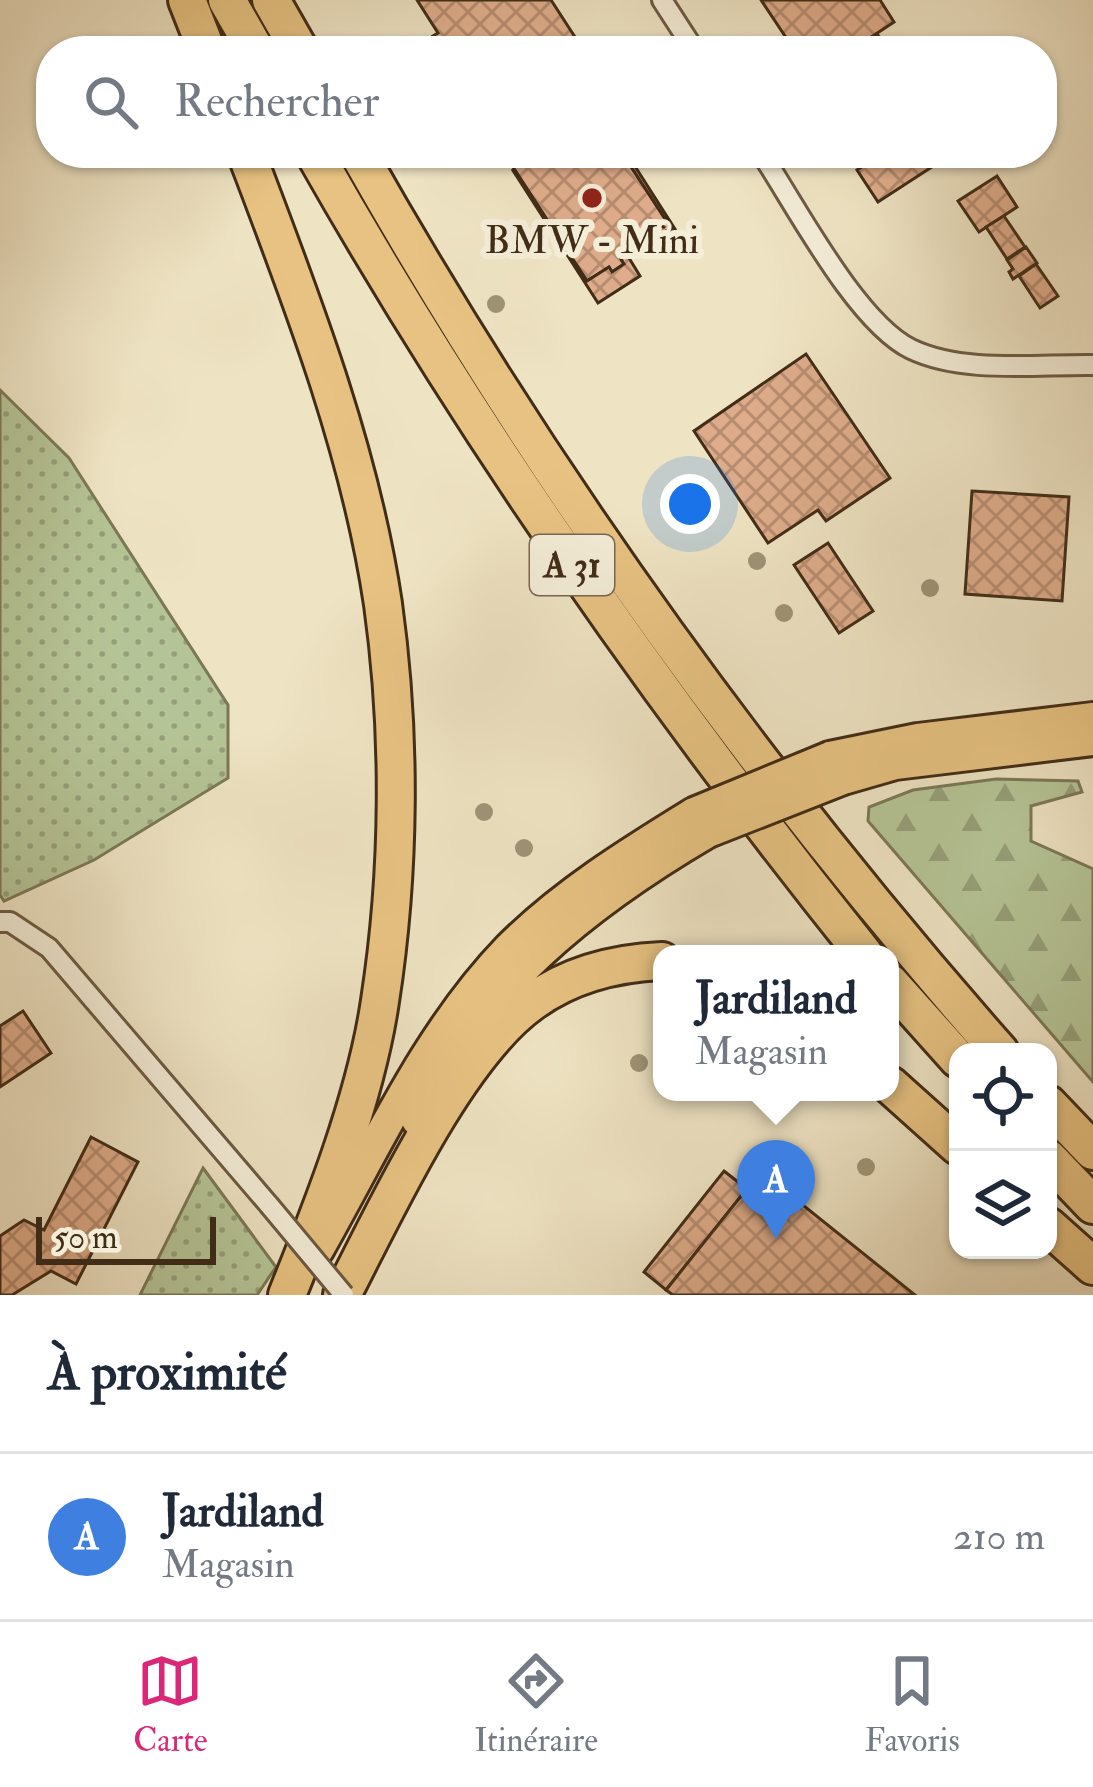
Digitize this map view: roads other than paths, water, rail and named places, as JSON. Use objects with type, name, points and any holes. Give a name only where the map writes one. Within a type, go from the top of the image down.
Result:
[{"type":"highway","points":[[188,0],[201,36]]},
{"type":"highway","points":[[227,0],[247,36]]},
{"type":"highway","points":[[271,0],[291,36]]},
{"type":"highway","points":[[252,168],[291,272],[358,483],[383,603],[394,735],[392,899],[380,1006],[325,1202],[290,1295]]},
{"type":"highway","name":"A 31","points":[[323,168],[437,359],[580,577],[723,776],[857,945]]},
{"type":"highway","name":"A 31","points":[[367,168],[490,376],[657,622],[799,815],[992,1043]]},
{"type":"highway","points":[[341,1295],[412,1160],[469,1074],[512,1020],[555,989],[601,969],[653,962]]},
{"type":"highway","points":[[899,993],[949,1049]]},
{"type":"highway","points":[[899,1093],[949,1138]]},
{"type":"highway","points":[[1057,1097],[1093,1126]]},
{"type":"highway","points":[[1057,1113],[1093,1151]]},
{"type":"highway","points":[[1057,1167],[1093,1205]]},
{"type":"highway","points":[[1057,1234],[1093,1266]]},
{"type":"main road","points":[[290,1295],[428,1053],[487,973],[563,900],[701,822],[836,768],[935,737],[1093,718]]},
{"type":"main road","points":[[836,768],[1093,740]]},
{"type":"main road","points":[[341,1295],[421,1111],[486,1009],[545,945],[701,822]]},
{"type":"street","points":[[662,0],[685,36]]},
{"type":"street","points":[[771,168],[854,296],[887,334],[912,350],[982,363],[1093,365]]},
{"type":"street","points":[[0,922],[10,922],[49,948],[341,1295]]},
{"type":"place","name":"BMW - Mini","points":[[592,198]]},
{"type":"place","name":"Jardiland","points":[[776,1239]]}]
